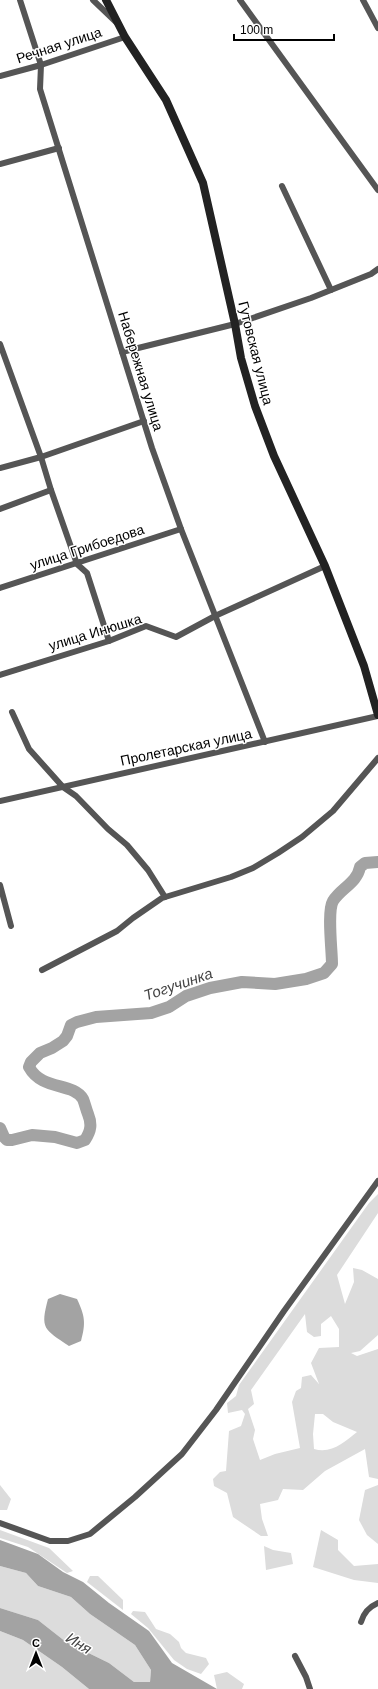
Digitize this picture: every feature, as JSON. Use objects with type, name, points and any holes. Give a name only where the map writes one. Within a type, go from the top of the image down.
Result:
[{"type":"street","name":"Набережная улица","points":[[20,0],[41,65],[40,89],[60,148],[144,421],[181,529],[265,742]]},
{"type":"street","points":[[93,0],[120,26]]},
{"type":"street","name":"Гутовская улица","points":[[106,0],[125,36],[166,100],[202,183],[235,324],[241,358],[255,406],[274,456],[324,566],[364,666],[378,716]]},
{"type":"street","points":[[240,0],[378,190]]},
{"type":"street","points":[[363,0],[378,28]]},
{"type":"street","name":"Речная улица","points":[[0,76],[41,65],[125,36]]},
{"type":"street","points":[[0,164],[60,148]]},
{"type":"street","points":[[282,186],[331,290]]},
{"type":"street","points":[[122,352],[235,324],[331,290],[371,274],[378,269]]},
{"type":"street","points":[[0,344],[41,457],[77,564],[87,573],[108,641]]},
{"type":"street","points":[[0,468],[41,457],[144,421]]},
{"type":"street","points":[[0,509],[51,490]]},
{"type":"street","name":"улица Грибоедова","points":[[0,588],[181,529]]},
{"type":"street","name":"улица Инюшка","points":[[0,675],[108,641],[146,626],[176,637],[215,616],[324,566]]},
{"type":"street","points":[[12,712],[28,749],[63,786],[76,796],[108,829],[127,844],[148,870],[165,897]]},
{"type":"street","name":"Пролетарская улица","points":[[0,801],[378,716]]},
{"type":"street","points":[[42,970],[117,931],[133,918],[165,897],[231,877],[253,868],[278,853],[302,837],[334,811],[378,758]]},
{"type":"street","points":[[0,885],[12,926]]},
{"type":"street","points":[[0,1523],[42,1539],[59,1542],[68,1541],[90,1534],[135,1497],[182,1454],[204,1426],[284,1311],[378,1181]]},
{"type":"street","points":[[361,1622],[364,1613],[373,1605],[378,1603]]},
{"type":"street","points":[[295,1656],[306,1677],[310,1689]]},
{"type":"shaded area","points":[[378,1194],[378,1213],[337,1275],[345,1304],[354,1282],[353,1268],[362,1270],[378,1279],[378,1335],[360,1351],[351,1353],[357,1356],[378,1349],[378,1479],[369,1477],[365,1449],[325,1471],[303,1490],[283,1489],[278,1500],[260,1504],[262,1519],[268,1536],[261,1536],[233,1517],[227,1493],[214,1486],[213,1479],[220,1472],[226,1471],[229,1431],[241,1426],[245,1414],[242,1410],[228,1413],[227,1403],[236,1396],[239,1385],[369,1203]],"holes":[[[305,1314],[307,1332],[314,1337],[321,1336],[321,1324],[331,1316],[339,1329],[339,1347],[319,1348],[311,1363],[319,1384],[311,1375],[302,1377],[301,1388],[296,1391],[292,1402],[300,1448],[275,1454],[260,1460],[253,1439],[255,1430],[248,1409],[254,1404],[251,1390]],[[315,1414],[323,1414],[333,1422],[357,1432],[332,1448],[326,1450],[314,1449],[313,1434]]]},
{"type":"shaded area","points":[[60,1294],[77,1299],[82,1310],[84,1320],[84,1329],[81,1341],[69,1346],[49,1332],[45,1323],[44,1317],[48,1299]]},
{"type":"shaded area","points":[[0,1485],[11,1499],[7,1510],[0,1510]]},
{"type":"shaded area","points":[[378,1485],[378,1544],[367,1535],[359,1520],[365,1490]]},
{"type":"shaded area","points":[[0,1530],[49,1548],[73,1571],[67,1573],[28,1547],[0,1538]]},
{"type":"shaded area","points":[[321,1530],[338,1540],[338,1550],[354,1566],[378,1564],[378,1583],[354,1580],[313,1567]]},
{"type":"shaded area","points":[[0,1540],[38,1554],[63,1572],[83,1582],[109,1603],[149,1631],[172,1663],[217,1689],[89,1689],[62,1667],[23,1640],[0,1631],[0,1608],[38,1620],[66,1642],[109,1663],[134,1682],[150,1682],[151,1670],[135,1645],[90,1614],[71,1597],[38,1586],[26,1573],[0,1566]]},
{"type":"shaded area","points":[[264,1546],[273,1550],[291,1553],[293,1564],[266,1570]]},
{"type":"shaded area","points":[[0,1566],[26,1573],[38,1586],[71,1597],[90,1614],[135,1645],[151,1670],[150,1682],[134,1682],[109,1663],[66,1642],[38,1620],[0,1608]]},
{"type":"shaded area","points":[[90,1576],[98,1576],[123,1600],[123,1610],[87,1582]]},
{"type":"shaded area","points":[[133,1611],[145,1612],[156,1629],[170,1634],[179,1642],[181,1648],[186,1653],[206,1658],[209,1664],[201,1674],[187,1669],[174,1660],[148,1628],[131,1614]]},
{"type":"shaded area","points":[[0,1631],[23,1640],[62,1667],[89,1689],[0,1689]]},
{"type":"shaded area","points":[[227,1672],[244,1684],[242,1689],[217,1689],[214,1675]]},
{"type":"waterway","name":"Тогучинка","points":[[0,1128],[7,1140],[32,1135],[55,1137],[77,1143],[85,1140],[89,1134],[90,1124],[83,1099],[72,1090],[42,1080],[35,1075],[29,1067],[31,1062],[40,1053],[63,1041],[67,1036],[71,1025],[77,1022],[96,1017],[151,1013],[169,1007],[186,996],[210,988],[242,982],[275,984],[306,979],[324,973],[332,964],[330,913],[333,901],[336,896],[356,877],[360,867],[365,863],[378,862]]},
{"type":"water label","name":"Иня","points":[[79,1643]]}]
